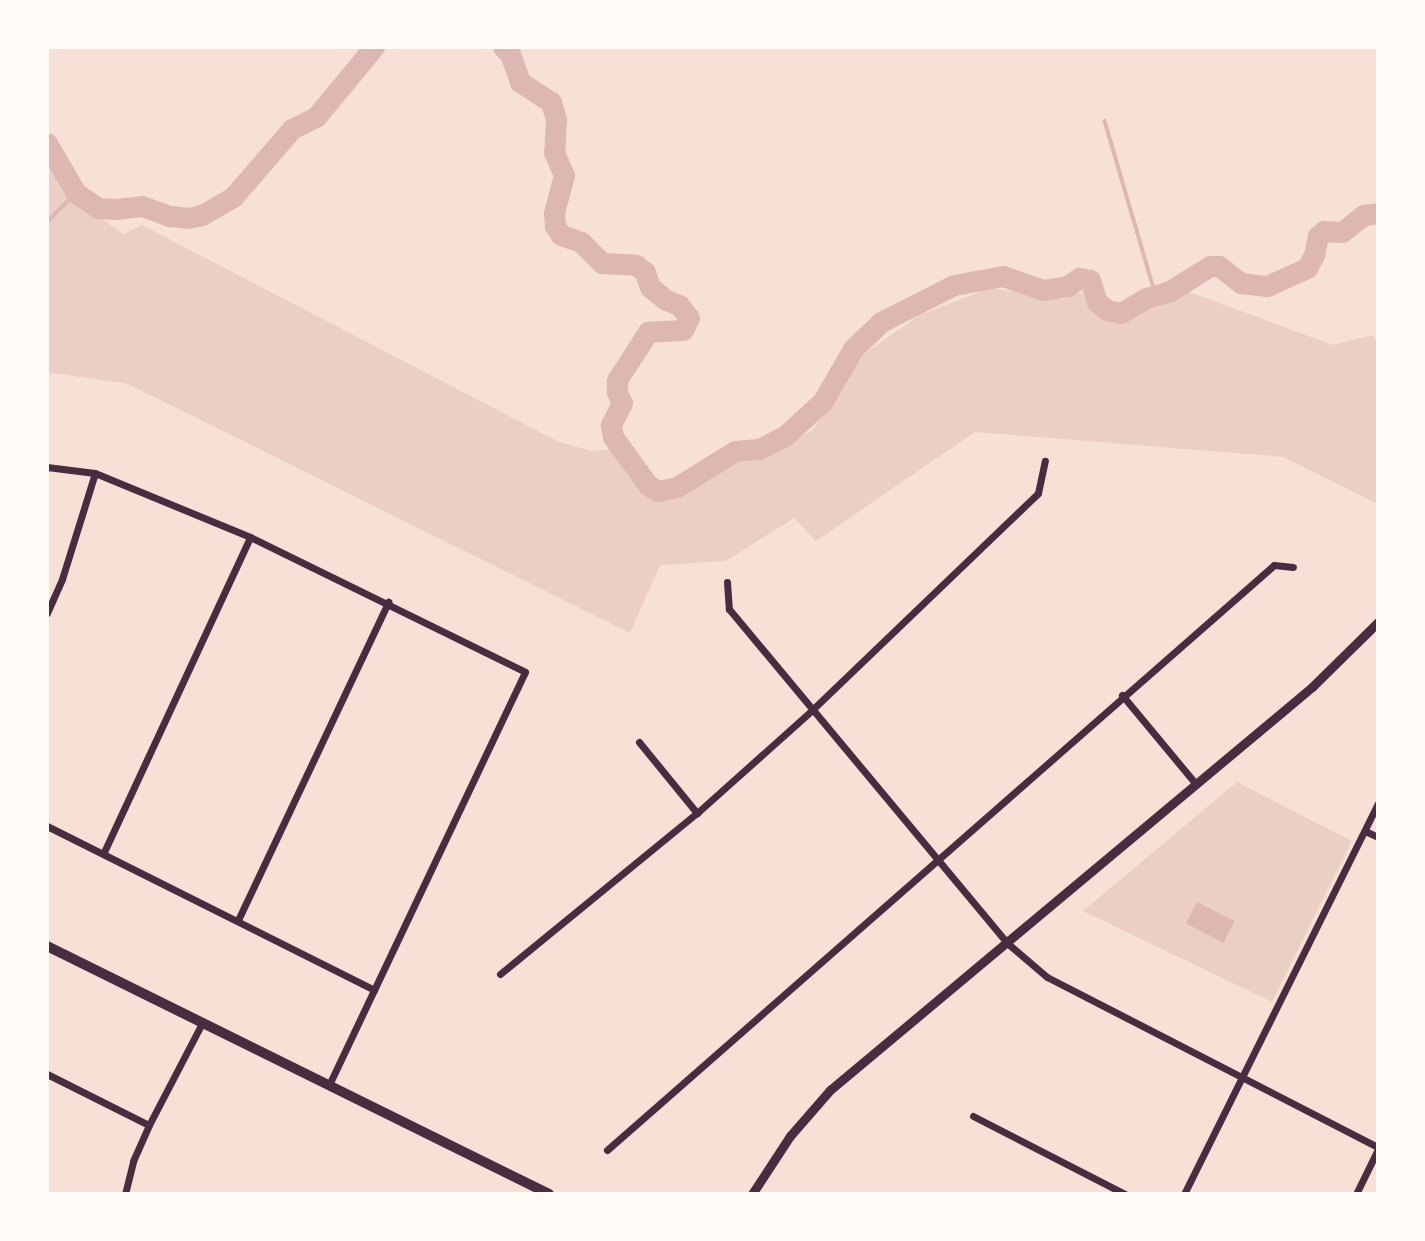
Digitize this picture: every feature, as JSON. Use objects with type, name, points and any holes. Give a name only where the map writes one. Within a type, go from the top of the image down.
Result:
[{"type":"main road","points":[[47,946],[549,1194]]},
{"type":"street","points":[[500,974],[697,813],[812,710],[1038,493],[1045,461]]},
{"type":"street","points":[[47,467],[95,473],[250,537],[388,602],[525,672],[329,1084]]},
{"type":"street","points":[[47,613],[62,579],[95,473]]},
{"type":"street","points":[[104,852],[250,537]]},
{"type":"street","points":[[607,1150],[1122,695],[1274,565],[1293,567]]},
{"type":"street","points":[[727,582],[729,609],[1006,942],[1047,977],[1378,1148],[1356,1194]]},
{"type":"street","points":[[238,920],[388,602]]},
{"type":"street","points":[[752,1194],[790,1136],[830,1090],[1312,687],[1378,622]]},
{"type":"street","points":[[1122,695],[1196,784]]},
{"type":"street","points":[[639,742],[697,813]]},
{"type":"street","points":[[1184,1194],[1378,804]]},
{"type":"street","points":[[47,826],[104,852],[373,990]]},
{"type":"street","points":[[1365,831],[1378,837]]},
{"type":"street","points":[[125,1194],[133,1161],[149,1125],[202,1023]]},
{"type":"street","points":[[47,1074],[149,1125]]},
{"type":"street","points":[[973,1116],[1125,1194]]},
{"type":"shaded area","points":[[47,160],[63,192],[124,234],[142,225],[559,442],[592,451],[610,449],[656,498],[812,431],[861,356],[920,315],[990,288],[1064,299],[1081,292],[1103,318],[1128,318],[1148,305],[1184,290],[1333,345],[1373,335],[1378,344],[1378,504],[1283,457],[975,432],[816,541],[794,518],[726,561],[660,565],[630,633],[128,384],[47,372]]},
{"type":"shaded area","points":[[1237,782],[1352,841],[1272,1002],[1083,911]]},
{"type":"shaded area","points":[[1197,902],[1234,921],[1224,942],[1186,923]]},
{"type":"waterway","points":[[47,143],[76,193],[98,208],[142,206],[170,216],[188,218],[202,215],[233,197],[292,129],[316,117],[374,47]]},
{"type":"waterway","points":[[503,47],[510,54],[520,82],[551,102],[556,119],[554,152],[564,175],[554,213],[555,226],[561,235],[581,242],[602,263],[636,265],[645,272],[650,287],[666,300],[679,305],[689,318],[683,330],[648,332],[617,380],[617,392],[622,403],[611,425],[613,437],[648,485],[658,491],[677,487],[735,451],[759,449],[785,436],[823,401],[853,349],[881,322],[954,285],[1003,276],[1043,290],[1068,286],[1079,278],[1090,280],[1097,302],[1107,310],[1121,313],[1146,298],[1170,291],[1210,266],[1219,266],[1241,283],[1267,286],[1307,268],[1314,255],[1318,236],[1324,231],[1342,232],[1364,215],[1378,213]]},
{"type":"waterway","points":[[1105,121],[1156,295]]},
{"type":"waterway","points":[[47,222],[76,193]]}]
